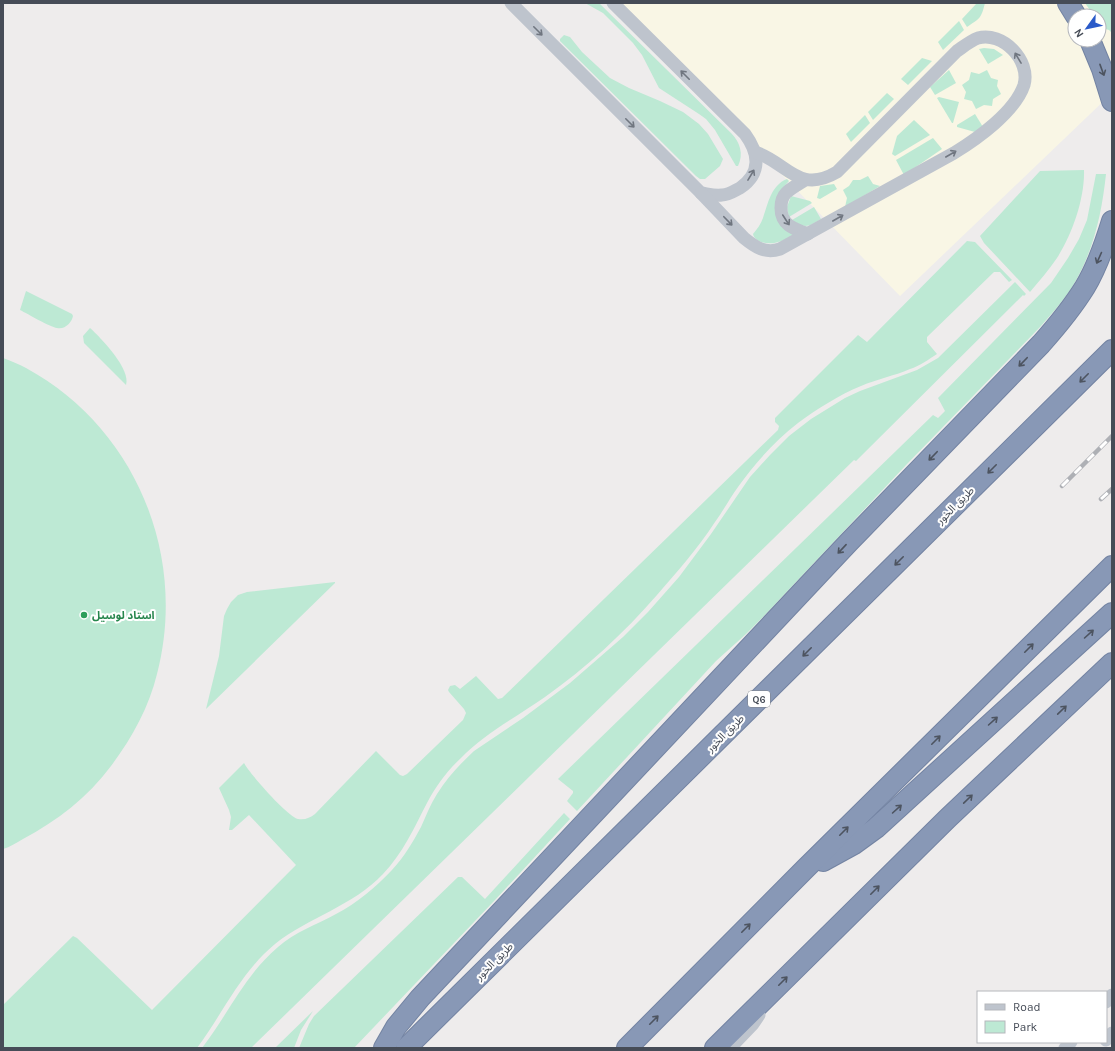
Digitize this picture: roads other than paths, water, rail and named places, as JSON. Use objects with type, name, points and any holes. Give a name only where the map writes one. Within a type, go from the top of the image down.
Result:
[{"type":"highway","points":[[1093,48],[1102,69],[1112,101]]},
{"type":"highway","points":[[384,1048],[396,1027],[420,998],[848,543],[1041,344],[1065,316],[1085,287],[1101,256],[1112,221]]},
{"type":"highway","name":"طريق الخور","points":[[406,1048],[1112,350]]},
{"type":"highway","points":[[627,1048],[806,868],[1112,566]]},
{"type":"highway","points":[[806,868],[831,857],[854,844],[876,828],[1112,613]]},
{"type":"highway","points":[[715,1048],[948,818],[1112,663]]},
{"type":"street","points":[[510,3],[700,192],[744,238],[751,244],[765,251],[772,252],[808,234],[954,153],[987,130],[1000,118],[1014,101],[1024,84],[1025,75],[1023,66],[1014,51],[1004,42],[992,37],[978,38],[957,51],[837,172],[828,177],[818,180],[805,180],[786,170],[767,155],[755,152]]},
{"type":"street","points":[[613,3],[745,134],[752,143],[755,152],[755,170],[746,184],[734,192],[723,195],[714,196],[700,192]]},
{"type":"street","points":[[805,180],[786,192],[781,204],[781,210],[784,222],[789,226],[808,234]]},
{"type":"street","points":[[730,1048],[753,1024],[765,1005],[768,996]]},
{"type":"railway","points":[[1062,486],[1112,436]]},
{"type":"railway","points":[[1101,499],[1112,489]]},
{"type":"place","name":"استاد لوسيل","points":[[84,615]]}]
